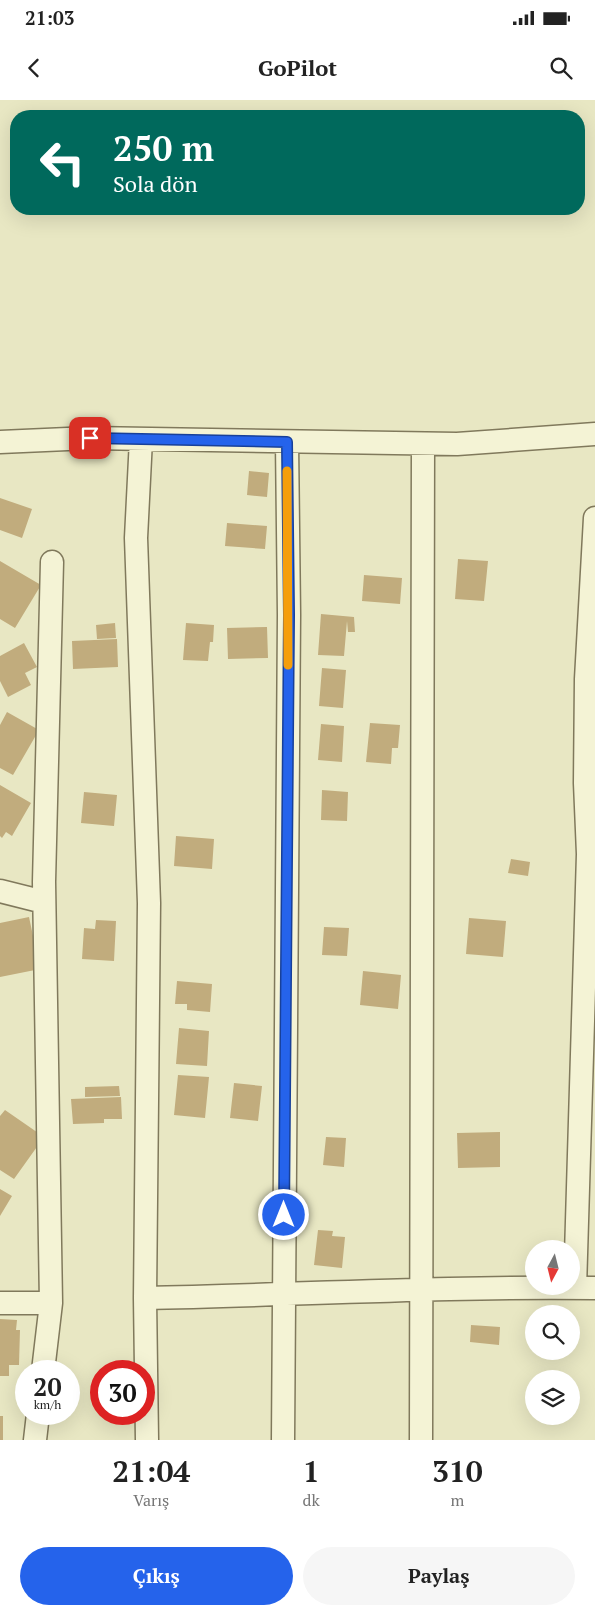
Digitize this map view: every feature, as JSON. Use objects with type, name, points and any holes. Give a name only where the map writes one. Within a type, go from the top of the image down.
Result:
[{"type":"street","points":[[0,442],[90,438],[457,444],[595,434]]},
{"type":"street","points":[[141,439],[136,538],[149,904],[145,1298],[147,1440]]},
{"type":"street","points":[[283,1440],[289,615],[287,442]]},
{"type":"street","points":[[421,1440],[423,444]]},
{"type":"street","points":[[145,1298],[510,1287],[585,1288],[591,885],[585,783],[586,688],[595,518]]},
{"type":"street","points":[[44,1360],[51,1303],[44,902],[52,562]]},
{"type":"street","points":[[0,891],[44,902]]},
{"type":"street","points":[[0,1303],[51,1303]]},
{"type":"street","points":[[35,1440],[37,1425]]},
{"type":"building","points":[[249,471],[269,473],[267,497],[247,495]]},
{"type":"building","points":[[0,498],[32,509],[22,538],[0,530]]},
{"type":"building","points":[[227,523],[267,526],[265,549],[225,546]]},
{"type":"building","points":[[458,559],[488,561],[484,601],[455,599]]},
{"type":"building","points":[[0,561],[41,585],[15,628],[0,619]]},
{"type":"building","points":[[364,575],[402,578],[400,604],[362,601]]},
{"type":"building","points":[[321,614],[354,617],[355,632],[348,632],[347,621],[344,656],[318,655]]},
{"type":"building","points":[[115,623],[116,638],[97,639],[96,625]]},
{"type":"building","points":[[186,623],[214,625],[213,642],[210,642],[208,661],[183,660]]},
{"type":"building","points":[[267,627],[268,658],[228,659],[227,628]]},
{"type":"building","points":[[117,639],[118,667],[73,669],[72,641]]},
{"type":"building","points":[[24,643],[37,667],[25,673],[31,685],[8,697],[0,681],[0,656]]},
{"type":"building","points":[[322,668],[346,670],[343,708],[319,706]]},
{"type":"building","points":[[7,712],[39,730],[13,775],[0,768],[0,725]]},
{"type":"building","points":[[370,723],[400,725],[398,748],[392,748],[391,764],[366,762]]},
{"type":"building","points":[[321,724],[344,726],[342,762],[318,760]]},
{"type":"building","points":[[0,785],[31,803],[12,836],[6,832],[2,838],[0,836]]},
{"type":"building","points":[[322,790],[348,792],[347,821],[321,820]]},
{"type":"building","points":[[84,792],[117,795],[114,826],[81,823]]},
{"type":"building","points":[[176,836],[214,839],[212,869],[174,866]]},
{"type":"building","points":[[511,859],[530,862],[528,876],[508,873]]},
{"type":"building","points":[[29,917],[40,969],[0,977],[0,923]]},
{"type":"building","points":[[469,918],[506,921],[503,957],[466,954]]},
{"type":"building","points":[[96,920],[116,921],[114,961],[82,959],[84,928],[95,929]]},
{"type":"building","points":[[324,927],[349,928],[347,956],[322,955]]},
{"type":"building","points":[[363,971],[401,975],[398,1009],[360,1005]]},
{"type":"building","points":[[177,981],[212,984],[210,1012],[187,1010],[187,1004],[175,1004]]},
{"type":"building","points":[[179,1028],[209,1031],[207,1066],[176,1064]]},
{"type":"building","points":[[178,1075],[209,1077],[205,1118],[174,1115]]},
{"type":"building","points":[[234,1083],[262,1086],[258,1121],[230,1118]]},
{"type":"building","points":[[119,1086],[120,1096],[85,1097],[85,1087]]},
{"type":"building","points":[[121,1097],[122,1119],[104,1119],[104,1123],[73,1124],[71,1099]]},
{"type":"building","points":[[5,1110],[44,1137],[14,1179],[0,1170],[0,1116]]},
{"type":"building","points":[[500,1132],[500,1167],[458,1168],[457,1133]]},
{"type":"building","points":[[326,1137],[346,1138],[344,1167],[323,1165]]},
{"type":"building","points":[[0,1189],[12,1196],[0,1216]]},
{"type":"building","points":[[318,1230],[333,1231],[332,1236],[345,1237],[342,1268],[314,1265]]},
{"type":"building","points":[[0,1319],[17,1320],[16,1330],[20,1330],[19,1360],[15,1360],[15,1365],[9,1365],[9,1376],[0,1376]]},
{"type":"building","points":[[471,1325],[500,1327],[499,1345],[470,1342]]},
{"type":"building","points":[[0,1416],[3,1416],[3,1440],[0,1440]]},
{"type":"slow traffic","points":[[287,471],[288,665]]},
{"type":"route","points":[[90,438],[287,442],[289,615],[284,1215]]}]
